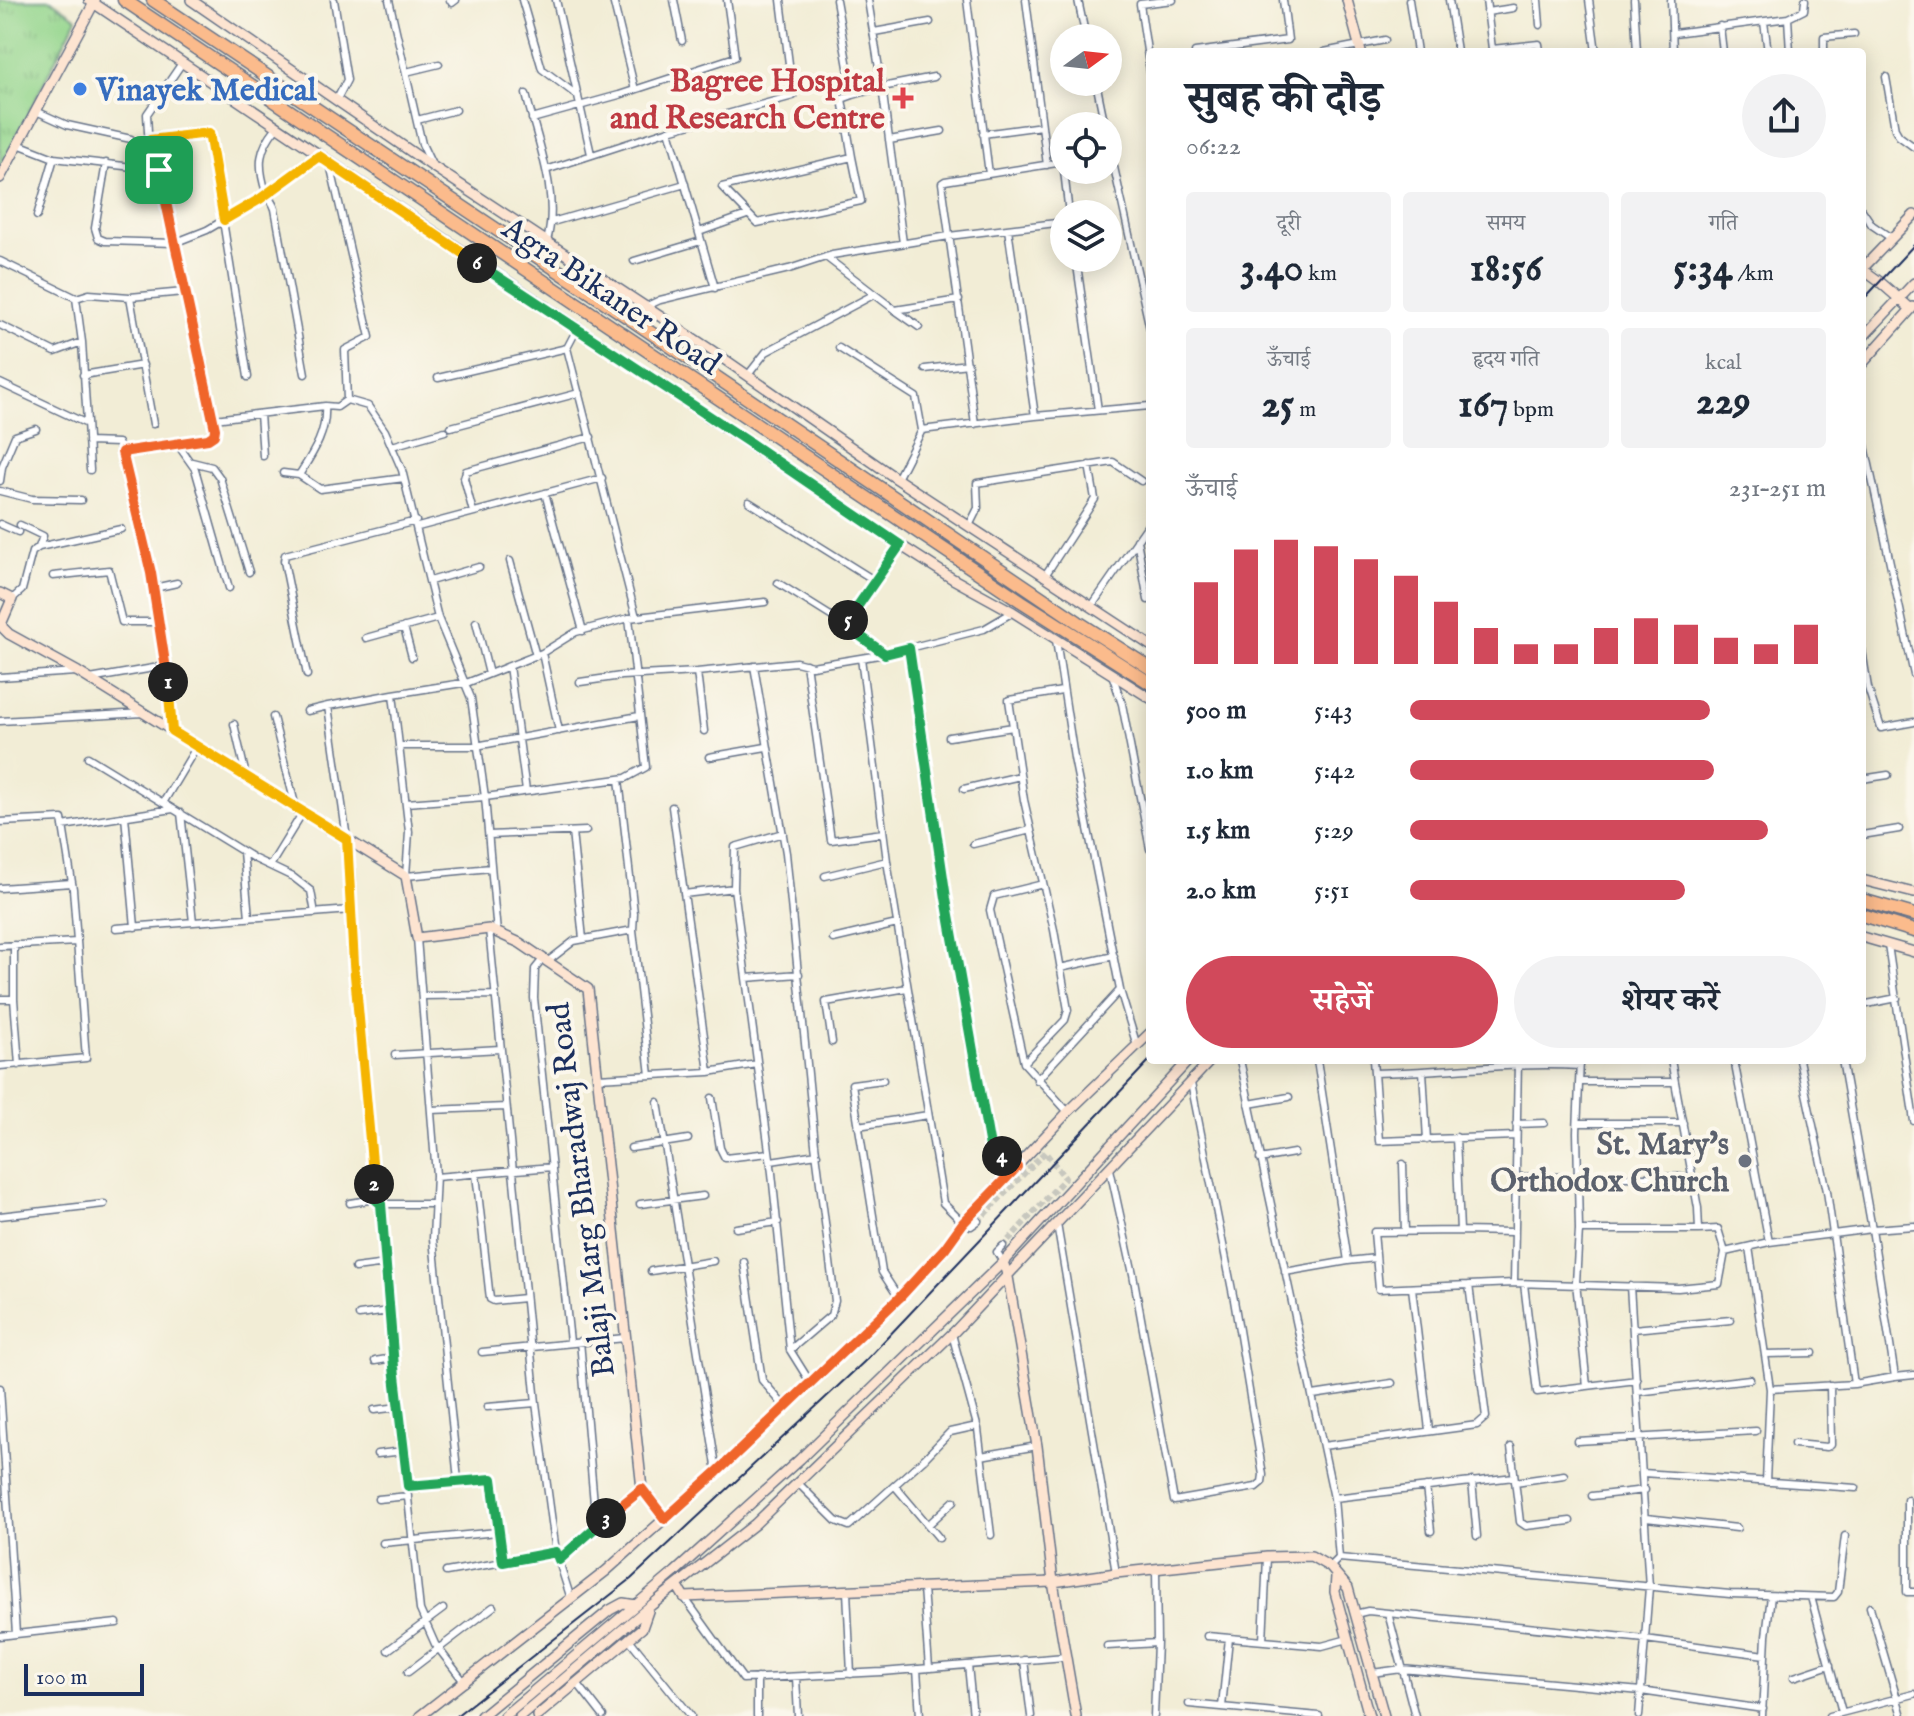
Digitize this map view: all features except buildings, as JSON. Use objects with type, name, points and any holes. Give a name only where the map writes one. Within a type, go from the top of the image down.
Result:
[{"type":"highway","name":"Agra Bikaner Road","points":[[124,0],[1071,634],[1146,681]]},
{"type":"highway","points":[[153,0],[1146,665]]},
{"type":"highway","points":[[1866,901],[1914,915]]},
{"type":"highway","points":[[1866,916],[1914,931]]},
{"type":"street","points":[[191,0],[432,166],[748,375],[897,479],[1146,642]]},
{"type":"street","points":[[334,0],[347,80],[336,101]]},
{"type":"street","points":[[389,0],[422,144],[432,166]]},
{"type":"street","points":[[522,0],[542,69],[578,96]]},
{"type":"street","points":[[556,0],[591,154]]},
{"type":"street","points":[[613,0],[635,90]]},
{"type":"street","points":[[674,0],[682,41]]},
{"type":"street","points":[[532,119],[735,57],[727,0]]},
{"type":"street","points":[[546,170],[669,130],[793,96],[781,0]]},
{"type":"street","points":[[836,0],[853,95]]},
{"type":"street","points":[[868,0],[903,243]]},
{"type":"street","points":[[967,0],[989,174]]},
{"type":"street","points":[[1026,0],[1047,165]]},
{"type":"street","points":[[1078,0],[1083,24]]},
{"type":"street","points":[[1147,48],[1140,2],[1173,0]]},
{"type":"street","points":[[1226,48],[1288,40],[1283,0]]},
{"type":"street","points":[[1347,0],[1360,48],[1385,40]]},
{"type":"street","points":[[1409,0],[1416,48]]},
{"type":"street","points":[[1449,0],[1457,48]]},
{"type":"street","points":[[1486,0],[1492,48]]},
{"type":"street","points":[[1538,0],[1540,25]]},
{"type":"street","points":[[1589,0],[1595,48]]},
{"type":"street","points":[[1634,0],[1637,48]]},
{"type":"street","points":[[1671,0],[1673,48]]},
{"type":"street","points":[[1674,33],[1788,18],[1804,10],[1805,0]]},
{"type":"street","points":[[1,174],[93,1],[276,128],[900,545],[1146,696]]},
{"type":"street","points":[[1487,12],[1513,8]]},
{"type":"street","points":[[1788,18],[1790,48]]},
{"type":"street","points":[[874,32],[930,22]]},
{"type":"street","points":[[1764,22],[1767,48]]},
{"type":"street","points":[[1720,26],[1723,48]]},
{"type":"street","points":[[1824,48],[1824,37],[1854,34]]},
{"type":"street","points":[[1501,48],[1539,44],[1540,48]]},
{"type":"street","points":[[122,452],[178,445],[214,435],[214,419],[150,140],[147,114],[182,63]]},
{"type":"street","points":[[406,72],[439,64]]},
{"type":"street","points":[[852,157],[722,187],[757,223],[861,201],[842,99],[934,77]]},
{"type":"street","points":[[1886,77],[1895,129],[1914,147]]},
{"type":"street","points":[[526,94],[546,170],[552,222],[547,241]]},
{"type":"street","points":[[417,120],[456,110]]},
{"type":"street","points":[[36,111],[67,125],[131,139]]},
{"type":"street","points":[[983,134],[1042,126]]},
{"type":"street","points":[[276,128],[262,146],[261,158],[266,195],[275,209],[305,374]]},
{"type":"street","points":[[669,130],[715,288]]},
{"type":"street","points":[[889,140],[942,131]]},
{"type":"street","points":[[150,140],[209,133],[248,377]]},
{"type":"street","points":[[17,144],[54,158],[159,170]]},
{"type":"street","points":[[106,163],[95,228],[98,238],[105,241],[174,243],[224,220],[266,195],[319,156]]},
{"type":"street","points":[[37,216],[54,158]]},
{"type":"street","points":[[975,424],[942,183],[1063,162],[1067,200]]},
{"type":"street","points":[[214,419],[325,406],[340,407],[347,400],[345,350],[370,337],[330,164]]},
{"type":"street","points":[[552,222],[685,184]]},
{"type":"street","points":[[1119,184],[1146,290]]},
{"type":"street","points":[[699,232],[747,215]]},
{"type":"street","points":[[1866,265],[1914,215]]},
{"type":"street","points":[[1866,216],[1872,225],[1891,238]]},
{"type":"street","points":[[645,307],[660,300],[826,257],[949,236],[1050,224]]},
{"type":"street","points":[[1008,229],[1035,416]]},
{"type":"street","points":[[634,261],[701,241]]},
{"type":"street","points":[[826,257],[919,327]]},
{"type":"street","points":[[0,261],[76,298],[89,294],[130,297],[184,292]]},
{"type":"street","points":[[1078,272],[1098,410]]},
{"type":"street","points":[[1866,272],[1913,309],[1866,360]]},
{"type":"street","points":[[1866,334],[1914,283]]},
{"type":"street","points":[[748,375],[766,352],[873,295]]},
{"type":"street","points":[[130,297],[153,424]]},
{"type":"street","points":[[76,298],[82,342],[90,470]]},
{"type":"street","points":[[895,310],[959,300]]},
{"type":"street","points":[[0,325],[55,352],[82,342]]},
{"type":"street","points":[[406,803],[485,797],[626,778],[646,767],[639,716],[633,618],[602,478],[567,348],[577,329]]},
{"type":"street","points":[[438,378],[567,348]]},
{"type":"street","points":[[839,348],[916,397],[922,430],[897,479]]},
{"type":"street","points":[[925,369],[968,364]]},
{"type":"street","points":[[83,375],[143,365]]},
{"type":"street","points":[[0,383],[85,423]]},
{"type":"street","points":[[392,446],[579,393]]},
{"type":"street","points":[[347,400],[368,406],[392,446],[417,524],[438,618],[471,698],[489,835],[495,995],[536,1403],[558,1556],[571,1599]]},
{"type":"street","points":[[299,475],[319,445],[326,418],[325,406]]},
{"type":"street","points":[[922,430],[1146,406]]},
{"type":"street","points":[[260,414],[263,456]]},
{"type":"street","points":[[0,481],[15,436],[36,429]]},
{"type":"street","points":[[473,512],[464,478],[466,471],[591,437]]},
{"type":"street","points":[[88,442],[118,443],[122,452],[154,588],[172,731]]},
{"type":"street","points":[[178,445],[192,462],[229,588]]},
{"type":"street","points":[[1866,451],[1914,675]]},
{"type":"street","points":[[192,462],[212,467],[220,478],[249,572]]},
{"type":"street","points":[[969,526],[978,508],[977,483],[1113,462],[1141,481]]},
{"type":"street","points":[[1044,577],[1095,499],[1089,465]]},
{"type":"street","points":[[283,473],[299,475],[320,489],[404,478]]},
{"type":"street","points":[[307,675],[285,555],[473,512],[602,478]]},
{"type":"street","points":[[0,491],[32,499],[81,500]]},
{"type":"street","points":[[545,493],[583,631]]},
{"type":"street","points":[[749,502],[877,582]]},
{"type":"street","points":[[0,524],[43,536],[39,547]]},
{"type":"street","points":[[1091,607],[1146,528]]},
{"type":"street","points":[[121,529],[39,547],[32,552],[22,590],[12,599],[2,622],[5,634],[90,679],[406,876],[491,868]]},
{"type":"street","points":[[1137,540],[1146,589]]},
{"type":"street","points":[[845,625],[900,545]]},
{"type":"street","points":[[510,561],[559,731]]},
{"type":"street","points":[[430,581],[479,567]]},
{"type":"street","points":[[53,576],[109,570],[122,622],[159,622]]},
{"type":"street","points":[[154,588],[177,583]]},
{"type":"street","points":[[778,583],[885,654]]},
{"type":"street","points":[[0,593],[12,599]]},
{"type":"street","points":[[307,711],[463,683],[539,655],[583,631],[633,618],[765,602]]},
{"type":"street","points":[[580,682],[796,662],[812,666],[885,654],[984,629],[1013,612]]},
{"type":"street","points":[[366,638],[438,618]]},
{"type":"street","points":[[476,622],[489,674]]},
{"type":"street","points":[[404,627],[412,657]]},
{"type":"street","points":[[1056,640],[1062,691],[1120,990],[1137,1046]]},
{"type":"street","points":[[909,648],[946,898],[990,1147],[1017,1167]]},
{"type":"street","points":[[861,658],[887,861],[943,1203],[963,1223],[971,1226],[978,1221]]},
{"type":"street","points":[[806,664],[831,840],[883,833]]},
{"type":"street","points":[[90,679],[165,666]]},
{"type":"street","points":[[509,666],[526,791]]},
{"type":"street","points":[[754,666],[783,833],[835,1301],[831,1315],[790,1350]]},
{"type":"street","points":[[0,677],[78,672]]},
{"type":"street","points":[[697,672],[704,731]]},
{"type":"street","points":[[1866,675],[1881,728],[1914,722]]},
{"type":"street","points":[[1113,677],[1146,810]]},
{"type":"street","points":[[1024,1063],[1065,1020],[1068,1010],[1020,776],[1009,700],[1062,691]]},
{"type":"street","points":[[393,694],[409,832],[406,876],[417,938],[436,1177],[433,1239],[458,1480]]},
{"type":"street","points":[[328,706],[347,839],[351,910],[416,1584],[424,1623],[465,1683]]},
{"type":"street","points":[[0,721],[145,713]]},
{"type":"street","points":[[399,746],[476,746],[639,716]]},
{"type":"street","points":[[270,866],[299,810],[273,717]]},
{"type":"street","points":[[234,724],[246,776]]},
{"type":"street","points":[[949,737],[1013,727]]},
{"type":"street","points":[[163,803],[197,746]]},
{"type":"street","points":[[709,757],[766,747]]},
{"type":"street","points":[[88,757],[243,852],[293,877],[311,891],[315,913]]},
{"type":"street","points":[[1866,778],[1888,775]]},
{"type":"street","points":[[964,789],[1020,776]]},
{"type":"street","points":[[619,779],[650,1075]]},
{"type":"street","points":[[672,807],[709,1072]]},
{"type":"street","points":[[63,826],[177,811]]},
{"type":"street","points":[[177,811],[193,922]]},
{"type":"street","points":[[125,816],[135,927]]},
{"type":"street","points":[[0,822],[62,819],[72,883],[86,1058],[0,1066]]},
{"type":"street","points":[[1866,834],[1899,829]]},
{"type":"street","points":[[973,844],[1031,830]]},
{"type":"street","points":[[489,835],[586,831]]},
{"type":"street","points":[[572,832],[583,939]]},
{"type":"street","points":[[783,833],[735,847],[734,888],[778,1222],[790,1350],[810,1382]]},
{"type":"street","points":[[243,852],[249,917]]},
{"type":"street","points":[[825,876],[887,861]]},
{"type":"street","points":[[1866,881],[1914,893]]},
{"type":"street","points":[[0,888],[72,883]]},
{"type":"street","points":[[1043,884],[994,896],[990,910],[1024,1063],[1068,1112]]},
{"type":"street","points":[[684,894],[734,888]]},
{"type":"street","points":[[116,928],[351,910]]},
{"type":"street","points":[[833,939],[897,924]]},
{"type":"street","points":[[570,1342],[533,980],[535,969],[574,941],[633,930]]},
{"type":"street","points":[[417,938],[493,931]]},
{"type":"street","name":"Balaji Marg Bharadwaj Road","points":[[493,931],[520,943],[588,989],[642,1489]]},
{"type":"street","points":[[1866,938],[1914,952]]},
{"type":"street","points":[[0,946],[77,942]]},
{"type":"street","points":[[14,945],[19,1065]]},
{"type":"street","points":[[1888,945],[1914,1121]]},
{"type":"street","points":[[1060,968],[1114,956]]},
{"type":"street","points":[[746,978],[799,974]]},
{"type":"street","points":[[832,1042],[826,1002],[907,988]]},
{"type":"street","points":[[1037,1080],[1120,990]]},
{"type":"street","points":[[422,996],[495,995]]},
{"type":"street","points":[[1866,1004],[1897,998]]},
{"type":"street","points":[[0,999],[14,999]]},
{"type":"street","points":[[420,1716],[571,1599],[717,1472],[899,1298],[945,1248],[963,1223],[1068,1112],[1146,1037]]},
{"type":"street","points":[[395,1055],[500,1049]]},
{"type":"street","points":[[597,1078],[709,1072],[757,1064]]},
{"type":"street","points":[[504,1716],[744,1511],[1003,1262],[1185,1064]]},
{"type":"street","points":[[520,1716],[649,1607],[755,1524],[952,1334],[1208,1064]]},
{"type":"street","points":[[1241,1064],[1334,1498],[1339,1558],[1333,1572],[1335,1592],[1369,1716]]},
{"type":"street","points":[[1318,1064],[1348,1261]]},
{"type":"street","points":[[1373,1064],[1379,1141],[1516,1136]]},
{"type":"street","points":[[1374,1073],[1497,1064]]},
{"type":"street","points":[[1514,1283],[1518,1064]]},
{"type":"street","points":[[1580,1064],[1576,1283],[1587,1386]]},
{"type":"street","points":[[1672,1064],[1699,1230]]},
{"type":"street","points":[[1735,1064],[1769,1242]]},
{"type":"street","points":[[1800,1064],[1827,1191],[1854,1384]]},
{"type":"street","points":[[1843,1064],[1895,1377]]},
{"type":"street","points":[[1423,1071],[1427,1140]]},
{"type":"street","points":[[883,1080],[852,1084],[882,1272],[899,1298]]},
{"type":"street","points":[[1580,1082],[1675,1082]]},
{"type":"street","points":[[1110,1169],[1133,1274],[1174,1501],[1256,1487],[1262,1482],[1263,1475],[1231,1286],[1191,1083]]},
{"type":"street","points":[[1249,1104],[1289,1097]]},
{"type":"street","points":[[712,1098],[720,1148],[725,1158],[817,1154]]},
{"type":"street","points":[[658,1102],[717,1472]]},
{"type":"street","points":[[431,1110],[506,1107]]},
{"type":"street","points":[[858,1126],[928,1115]]},
{"type":"street","points":[[1516,1124],[1544,1123]]},
{"type":"street","points":[[1578,1123],[1683,1123]]},
{"type":"street","points":[[1456,1137],[1460,1231]]},
{"type":"street","points":[[631,1148],[688,1139]]},
{"type":"street","points":[[1260,1159],[1294,1153]]},
{"type":"street","points":[[1403,1164],[1405,1232]]},
{"type":"street","points":[[436,1177],[552,1167]]},
{"type":"street","points":[[476,1174],[490,1299],[525,1298]]},
{"type":"street","points":[[1515,1177],[1692,1177]]},
{"type":"street","points":[[1067,1192],[1077,1203]]},
{"type":"street","points":[[640,1204],[703,1196]]},
{"type":"street","points":[[350,1203],[434,1204]]},
{"type":"street","points":[[0,1216],[104,1204]]},
{"type":"street","points":[[736,1228],[778,1222]]},
{"type":"street","points":[[1057,1224],[1116,1573]]},
{"type":"street","points":[[1725,1252],[1769,1242],[1914,1226]]},
{"type":"street","points":[[1513,1232],[1374,1232],[1379,1289],[1514,1283],[1678,1288],[1719,1284],[1725,1252],[1718,1229],[1579,1230]]},
{"type":"street","points":[[1003,1246],[997,1252],[1008,1277],[1037,1446],[1053,1582],[1076,1716]]},
{"type":"street","points":[[1749,1247],[1770,1389],[1766,1482]]},
{"type":"street","points":[[1285,1272],[1376,1258]]},
{"type":"street","points":[[651,1271],[713,1261]]},
{"type":"street","points":[[744,1262],[762,1380],[785,1407]]},
{"type":"street","points":[[355,1268],[386,1264]]},
{"type":"street","points":[[1524,1284],[1537,1392],[1637,1380]]},
{"type":"street","points":[[1323,1446],[1477,1425],[1486,1417],[1469,1285]]},
{"type":"street","points":[[1630,1286],[1649,1587],[1639,1716]]},
{"type":"street","points":[[1412,1288],[1429,1430]]},
{"type":"street","points":[[359,1315],[389,1311]]},
{"type":"street","points":[[1633,1329],[1731,1320]]},
{"type":"street","points":[[952,1334],[977,1426],[991,1535]]},
{"type":"street","points":[[482,1352],[625,1338]]},
{"type":"street","points":[[580,1341],[596,1527]]},
{"type":"street","points":[[1766,1354],[1813,1353]]},
{"type":"street","points":[[375,1361],[393,1358]]},
{"type":"street","points":[[1770,1389],[1854,1384],[1914,1375]]},
{"type":"street","points":[[1637,1392],[1750,1379]]},
{"type":"street","points":[[1313,1395],[1392,1383]]},
{"type":"street","points":[[1794,1444],[1831,1445],[1830,1385]]},
{"type":"street","points":[[0,1388],[16,1634]]},
{"type":"street","points":[[487,1407],[536,1403]]},
{"type":"street","points":[[374,1410],[399,1407]]},
{"type":"street","points":[[798,1483],[836,1521],[849,1526],[950,1432],[977,1426]]},
{"type":"street","points":[[1577,1441],[1756,1431]]},
{"type":"street","points":[[981,1456],[1037,1446]]},
{"type":"street","points":[[1511,1447],[1520,1522],[1526,1526],[1570,1521]]},
{"type":"street","points":[[377,1454],[404,1451]]},
{"type":"street","points":[[1643,1473],[1856,1488]]},
{"type":"street","points":[[1334,1498],[1472,1481],[1564,1475]]},
{"type":"street","points":[[408,1486],[492,1479],[503,1562]]},
{"type":"street","points":[[1472,1481],[1477,1536]]},
{"type":"street","points":[[895,1486],[939,1538]]},
{"type":"street","points":[[1426,1487],[1431,1531]]},
{"type":"street","points":[[446,1572],[558,1556],[642,1489],[665,1519]]},
{"type":"street","points":[[1592,1496],[1645,1490]]},
{"type":"street","points":[[378,1499],[408,1496]]},
{"type":"street","points":[[1907,1500],[1911,1545],[1907,1592],[1914,1592]]},
{"type":"street","points":[[928,1525],[954,1501]]},
{"type":"street","points":[[1646,1518],[1737,1528]]},
{"type":"street","points":[[383,1543],[497,1532]]},
{"type":"street","points":[[1339,1558],[1649,1587],[1771,1596],[1834,1597],[1838,1592],[1845,1536]]},
{"type":"street","points":[[684,1597],[1053,1582],[1267,1557],[1311,1556],[1348,1588],[1384,1716]]},
{"type":"street","points":[[1263,1641],[1267,1557]]},
{"type":"street","points":[[1154,1716],[1156,1570]]},
{"type":"street","points":[[678,1587],[743,1679],[1065,1657]]},
{"type":"street","points":[[923,1588],[929,1668]]},
{"type":"street","points":[[847,1591],[851,1674]]},
{"type":"street","points":[[1372,1673],[1402,1669],[1641,1691],[1763,1712],[1771,1596]]},
{"type":"street","points":[[1811,1597],[1842,1712]]},
{"type":"street","points":[[481,1716],[610,1610],[623,1603],[636,1605]]},
{"type":"street","points":[[408,1672],[493,1607]]},
{"type":"street","points":[[537,1716],[642,1628],[649,1607]]},
{"type":"street","points":[[1870,1607],[1902,1716]]},
{"type":"street","points":[[388,1650],[443,1609]]},
{"type":"street","points":[[1355,1614],[1368,1611],[1645,1639],[1765,1655]]},
{"type":"street","points":[[1388,1613],[1415,1716]]},
{"type":"street","points":[[0,1636],[117,1623]]},
{"type":"street","points":[[1207,1636],[1322,1646],[1348,1639]]},
{"type":"street","points":[[1222,1707],[1229,1638]]},
{"type":"street","points":[[629,1639],[691,1716]]},
{"type":"street","points":[[1107,1646],[1157,1643]]},
{"type":"street","points":[[1024,1660],[1031,1716]]},
{"type":"street","points":[[968,1665],[973,1716]]},
{"type":"street","points":[[1794,1677],[1830,1665]]},
{"type":"street","points":[[917,1669],[920,1716]]},
{"type":"street","points":[[796,1677],[798,1716]]},
{"type":"street","points":[[757,1678],[757,1716]]},
{"type":"street","points":[[578,1684],[603,1716]]},
{"type":"street","points":[[1829,1716],[1914,1694]]},
{"type":"street","points":[[1189,1704],[1319,1716]]},
{"type":"green space","points":[[0,0],[51,0],[77,18],[0,169]]},
{"type":"tunnel","points":[[978,1221],[1045,1152],[1065,1178],[1003,1246]]},
{"type":"railway","points":[[1866,297],[1914,245]]},
{"type":"railway","points":[[456,1716],[631,1579],[866,1360],[1146,1064]]},
{"type":"place","name":"Vinayek Medical","points":[[80,89]]},
{"type":"place","name":"Bagree Hospital and Research Centre","points":[[903,98]]},
{"type":"place","name":"St. Mary's Orthodox Church","points":[[1745,1161]]},
{"type":"route","points":[[209,133],[224,220],[260,199],[319,156],[900,545],[845,625],[885,654],[909,648],[946,898],[990,1147],[1017,1167],[963,1223],[945,1248],[899,1298],[665,1519],[642,1489],[559,1560],[556,1552],[503,1562],[492,1479],[408,1486],[394,1367],[381,1204],[375,1199],[354,964],[347,839],[172,731],[169,689],[151,573],[122,452],[208,439],[214,435],[215,429],[159,170],[150,140],[209,133]]}]
